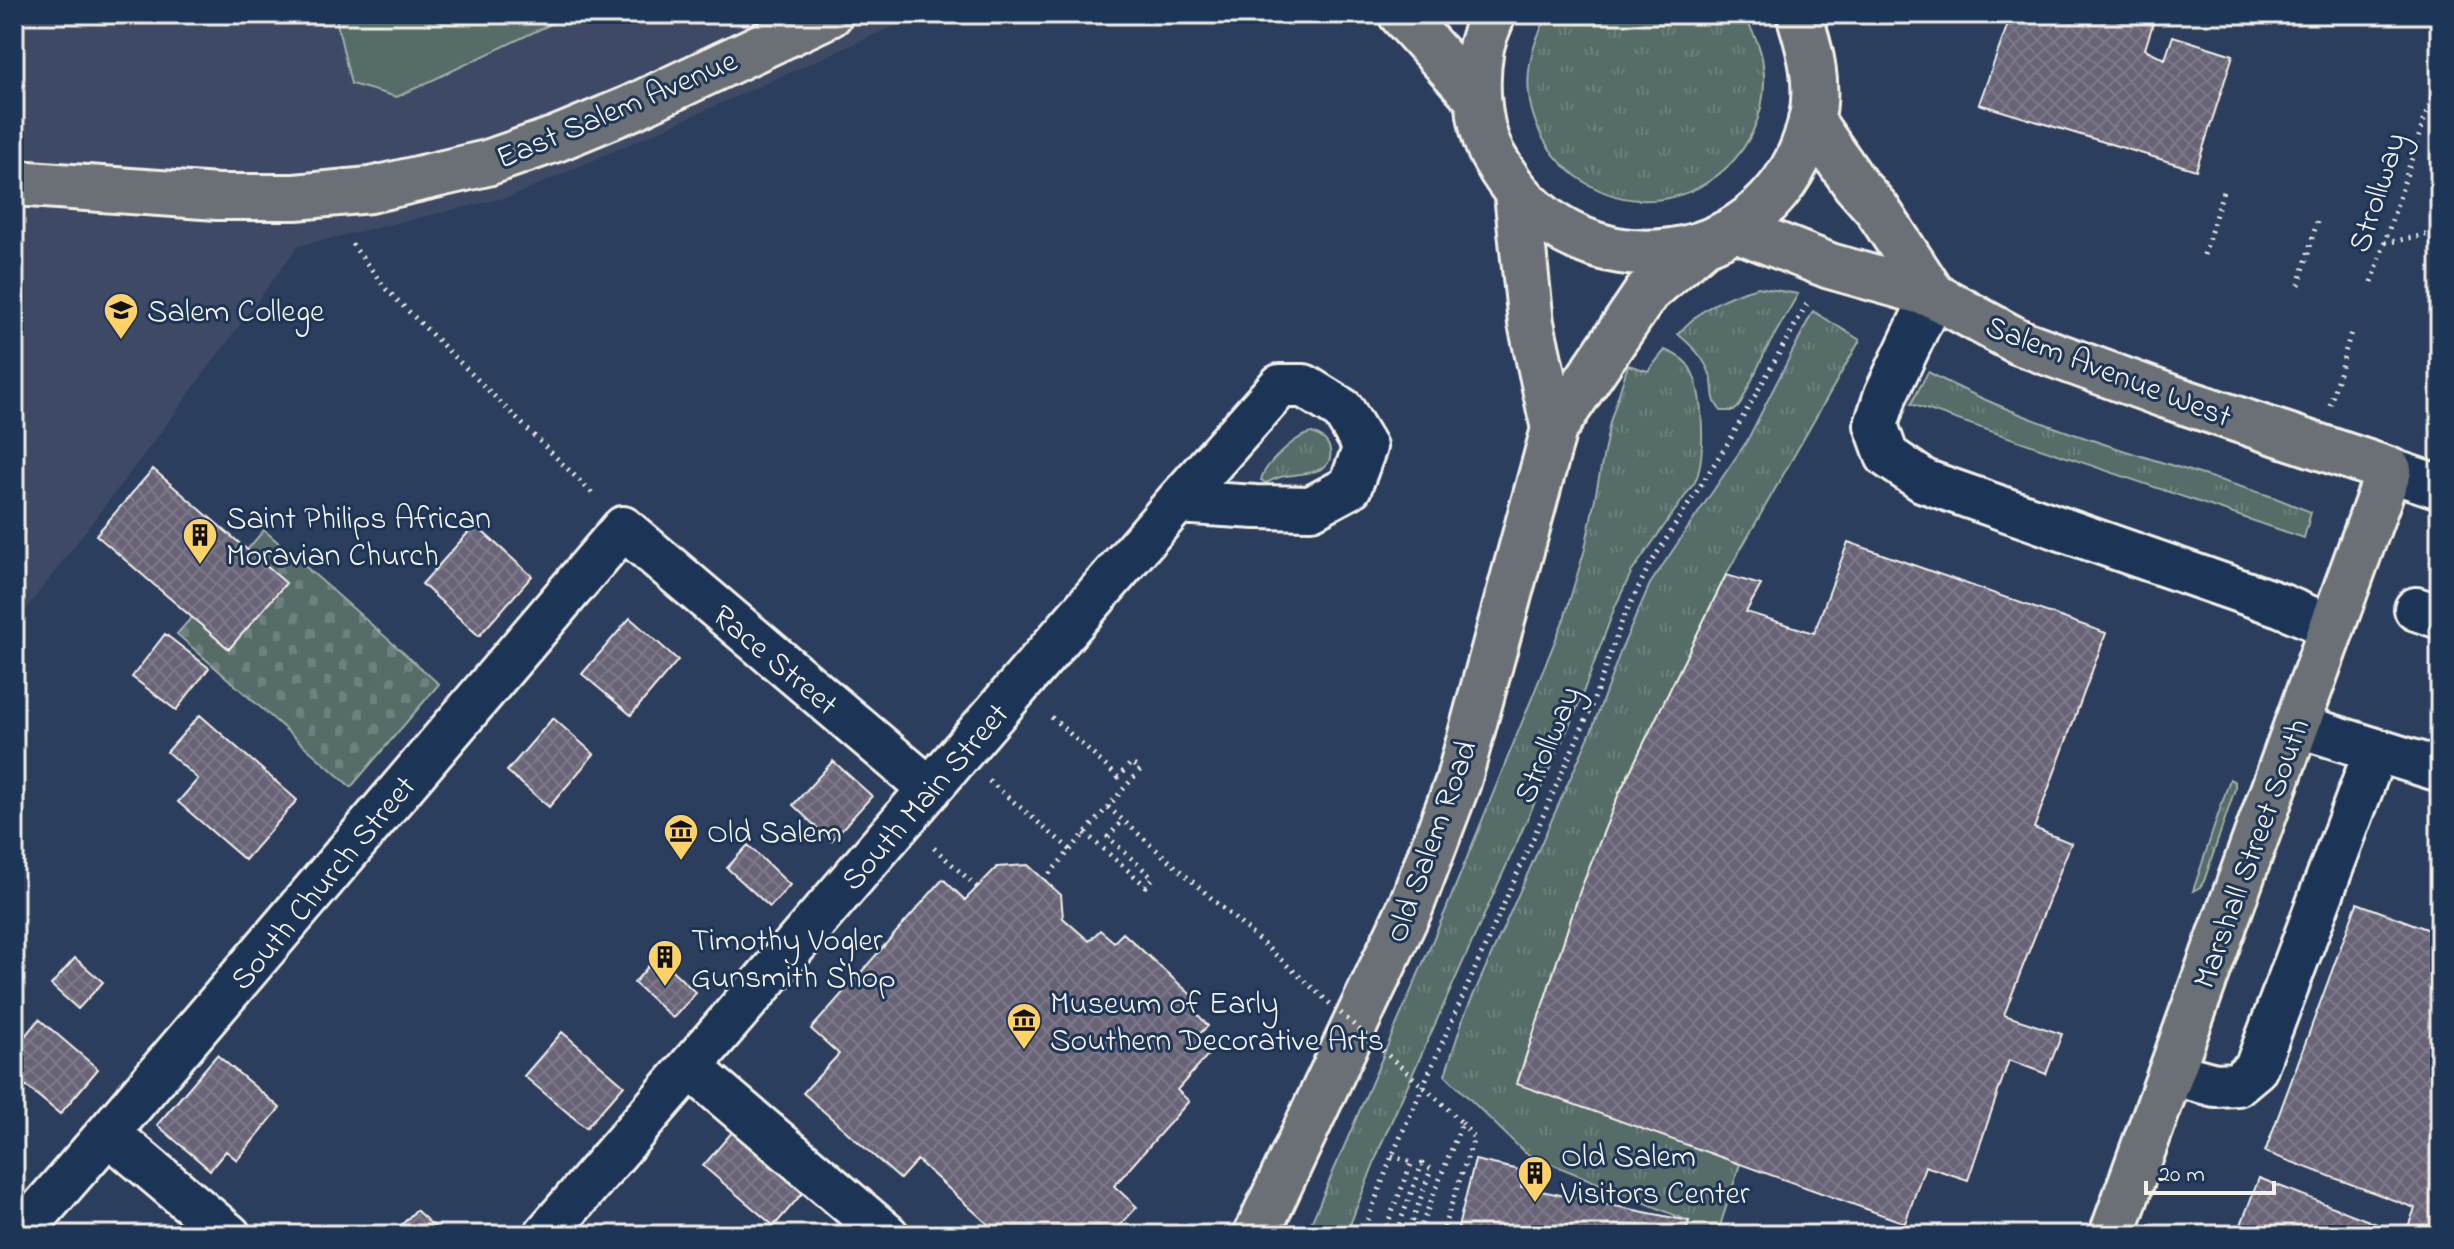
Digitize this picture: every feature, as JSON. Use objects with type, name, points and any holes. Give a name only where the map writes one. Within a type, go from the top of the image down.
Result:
[{"type":"main road","name":"East Salem Avenue","points":[[14,183],[218,197],[295,197],[370,190],[487,163],[556,139],[631,108],[830,14]]},
{"type":"main road","points":[[1401,14],[1477,98]]},
{"type":"main road","points":[[1493,14],[1481,46],[1477,98],[1489,150],[1517,194],[1555,228],[1602,248],[1652,254],[1719,237]]},
{"type":"main road","name":"Old Salem Road","points":[[1256,1235],[1411,906],[1458,782],[1554,429],[1647,292],[1770,200],[1797,163],[1811,120],[1814,64],[1799,14]]},
{"type":"main road","points":[[1811,120],[1855,184],[1877,209],[1933,295]]},
{"type":"main road","name":"Old Salem Road","points":[[1517,194],[1531,323],[1554,429]]},
{"type":"main road","name":"Salem Avenue West","points":[[1719,237],[1933,295],[2019,342],[2167,396],[2389,470]]},
{"type":"main road","name":"Marshall Street South","points":[[2112,1235],[2389,470]]},
{"type":"street","points":[[1933,295],[1886,394],[1876,425],[1887,456],[1924,481],[2280,605],[2332,627]]},
{"type":"street","name":"Salem Avenue West","points":[[2389,470],[2440,487]]},
{"type":"street","name":"South Main Street","points":[[545,1235],[1177,502]]},
{"type":"street","name":"Race Street","points":[[623,528],[930,789]]},
{"type":"street","name":"South Church Street","points":[[19,1235],[623,528]]},
{"type":"street","points":[[2296,725],[2440,770]]},
{"type":"street","points":[[2170,1073],[2215,1085],[2237,1084],[2256,1068],[2376,750]]},
{"type":"street","points":[[690,1067],[887,1235]]},
{"type":"street","points":[[108,1133],[229,1235]]},
{"type":"path","name":"Strollway","points":[[2372,282],[2440,71]]},
{"type":"path","points":[[2204,255],[2223,191]]},
{"type":"path","points":[[2299,285],[2317,222]]},
{"type":"path","points":[[2384,243],[2440,232]]},
{"type":"path","points":[[352,244],[386,289],[594,494],[623,528]]},
{"type":"path","name":"Strollway","points":[[1362,1235],[1392,1156],[1590,710],[1622,621],[1649,566],[1731,438],[1813,292]]},
{"type":"path","points":[[2338,411],[2329,408],[2351,332]]},
{"type":"path","points":[[1018,687],[1118,777],[1131,763],[1140,770],[1044,880]]},
{"type":"path","points":[[958,755],[1071,850]]},
{"type":"path","points":[[1108,807],[1446,1107],[1474,1138],[1441,1235]]},
{"type":"path","points":[[1085,833],[1146,886],[1153,878],[1108,837],[1123,820]]},
{"type":"path","points":[[961,871],[977,887]]},
{"type":"path","points":[[1392,1156],[1412,1162],[1387,1225],[1398,1228],[1422,1164],[1431,1169],[1409,1231],[1418,1234],[1462,1123]]},
{"type":"shaded area","name":"Salem College","points":[[14,14],[921,14],[513,196],[298,246],[14,625]]},
{"type":"green space","points":[[335,14],[572,14],[397,97],[351,84]]},
{"type":"green space","points":[[1549,14],[1743,14],[1762,57],[1763,99],[1753,131],[1735,158],[1711,180],[1683,194],[1651,200],[1619,197],[1577,177],[1548,146],[1530,104],[1530,64],[1537,38]]},
{"type":"green space","points":[[1758,287],[1798,294],[1766,350],[1740,405],[1734,411],[1721,411],[1714,399],[1707,367],[1678,334],[1714,304]]},
{"type":"green space","points":[[1813,311],[1860,340],[1726,575],[1618,796],[1580,891],[1517,1083],[1740,1164],[1717,1235],[1685,1235],[1689,1221],[1525,1153],[1445,1075],[1464,1016],[1591,732],[1621,650],[1650,584],[1747,441]]},
{"type":"green space","points":[[1665,350],[1688,365],[1695,379],[1701,408],[1702,442],[1695,482],[1631,573],[1615,607],[1578,706],[1383,1140],[1346,1235],[1306,1235],[1445,912],[1564,619],[1585,549],[1610,422],[1628,365],[1648,371]]},
{"type":"green space","points":[[1928,372],[2011,411],[2054,427],[2311,512],[2304,538],[1911,404]]},
{"type":"green space","points":[[1312,433],[1329,447],[1327,464],[1315,471],[1282,476],[1266,483],[1261,480],[1282,452],[1298,439]]},
{"type":"green space","points":[[264,530],[439,684],[351,787],[177,634],[192,617],[229,649],[286,583],[247,550]]},
{"type":"green space","points":[[2230,779],[2235,782],[2235,789],[2204,881],[2193,891]]},
{"type":"building","points":[[2017,14],[2156,14],[2145,49],[2165,59],[2173,36],[2233,55],[2196,170],[1979,104],[2009,21]]},
{"type":"building","name":"Saint Philips African Moravian Church","points":[[153,469],[286,583],[229,649],[96,535]]},
{"type":"building","points":[[475,525],[532,576],[479,636],[422,584]]},
{"type":"building","points":[[1848,542],[2106,633],[2034,828],[2071,843],[2004,1015],[2062,1034],[2046,1074],[2009,1060],[1968,1180],[1925,1166],[1905,1223],[1517,1084],[1580,891],[1618,796],[1726,575],[1761,585],[1746,612],[1814,633]]},
{"type":"building","points":[[630,618],[678,660],[631,715],[582,674]]},
{"type":"building","points":[[165,634],[209,668],[176,710],[132,677]]},
{"type":"building","points":[[200,715],[297,800],[245,860],[178,802],[198,779],[167,752]]},
{"type":"building","points":[[553,718],[594,754],[549,807],[507,771]]},
{"type":"building","points":[[833,761],[872,796],[831,841],[793,805]]},
{"type":"building","points":[[748,845],[790,885],[770,907],[727,868]]},
{"type":"building","name":"Museum of Early Southern Decorative Arts","points":[[1028,865],[1061,895],[1063,918],[1089,941],[1100,930],[1114,942],[1123,933],[1198,1001],[1192,1008],[1208,1026],[1198,1035],[1213,1049],[1177,1090],[1189,1101],[1114,1186],[1137,1207],[1111,1235],[1000,1235],[917,1160],[900,1179],[803,1093],[839,1054],[811,1029],[943,879],[965,900],[997,867]]},
{"type":"building","points":[[2357,903],[2440,934],[2440,1235],[2405,1235],[2415,1208],[2265,1152]]},
{"type":"building","name":"Timothy Vogler Gunsmith Shop","points":[[657,956],[696,993],[673,1018],[634,983]]},
{"type":"building","points":[[75,958],[103,982],[78,1009],[51,985]]},
{"type":"building","points":[[39,1019],[98,1069],[60,1114],[26,1086],[14,1101],[14,1049]]},
{"type":"building","points":[[562,1032],[624,1085],[586,1128],[524,1076]]},
{"type":"building","points":[[217,1055],[280,1108],[237,1160],[226,1151],[210,1170],[157,1125]]},
{"type":"building","points":[[740,1123],[811,1183],[774,1226],[703,1166]]},
{"type":"building","name":"Old Salem Visitors Center","points":[[1475,1160],[1524,1171],[1521,1187],[1689,1221],[1685,1235],[1456,1235]]},
{"type":"building","points":[[2259,1178],[2382,1226],[2379,1235],[2237,1235]]},
{"type":"building","points":[[416,1210],[443,1235],[392,1235]]},
{"type":"place","name":"Salem College","points":[[121,341]]},
{"type":"place","name":"Saint Philips African Moravian Church","points":[[200,566]]},
{"type":"place","name":"Old Salem","points":[[681,862]]},
{"type":"place","name":"Timothy Vogler Gunsmith Shop","points":[[665,988]]},
{"type":"place","name":"Museum of Early Southern Decorative Arts","points":[[1024,1051]]},
{"type":"place","name":"Old Salem Visitors Center","points":[[1535,1204]]}]
